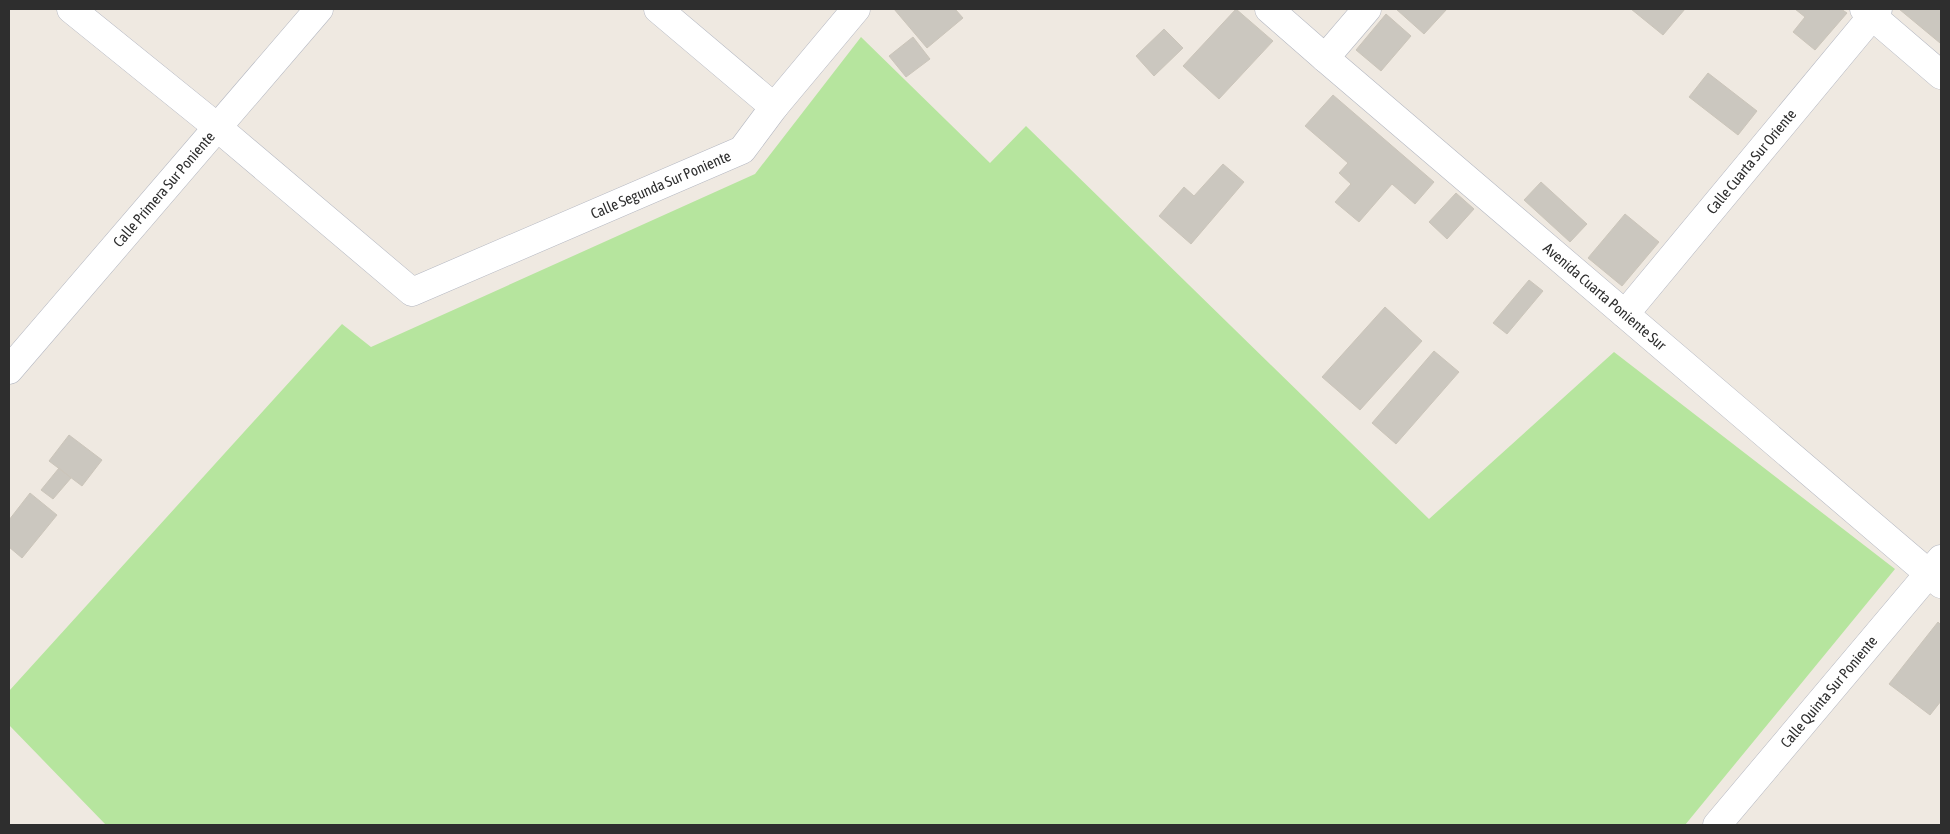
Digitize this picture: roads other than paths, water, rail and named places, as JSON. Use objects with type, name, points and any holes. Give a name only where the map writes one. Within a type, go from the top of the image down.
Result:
[{"type":"street","points":[[71,9],[217,128]]},
{"type":"street","name":"Calle Primera Sur Poniente","points":[[9,370],[319,9]]},
{"type":"street","points":[[658,9],[774,107]]},
{"type":"street","name":"Calle Segunda Sur Poniente","points":[[217,128],[412,292],[742,150],[774,107],[856,9]]},
{"type":"street","name":"Avenida Cuarta Poniente Sur","points":[[1269,9],[1624,314],[1937,572]]},
{"type":"street","points":[[1325,58],[1367,9]]},
{"type":"street","points":[[1871,11],[1941,75]]},
{"type":"street","name":"Calle Cuarta Sur Oriente","points":[[1624,314],[1871,11]]},
{"type":"street","name":"Calle Quinta Sur Poniente","points":[[1717,825],[1937,572]]}]
